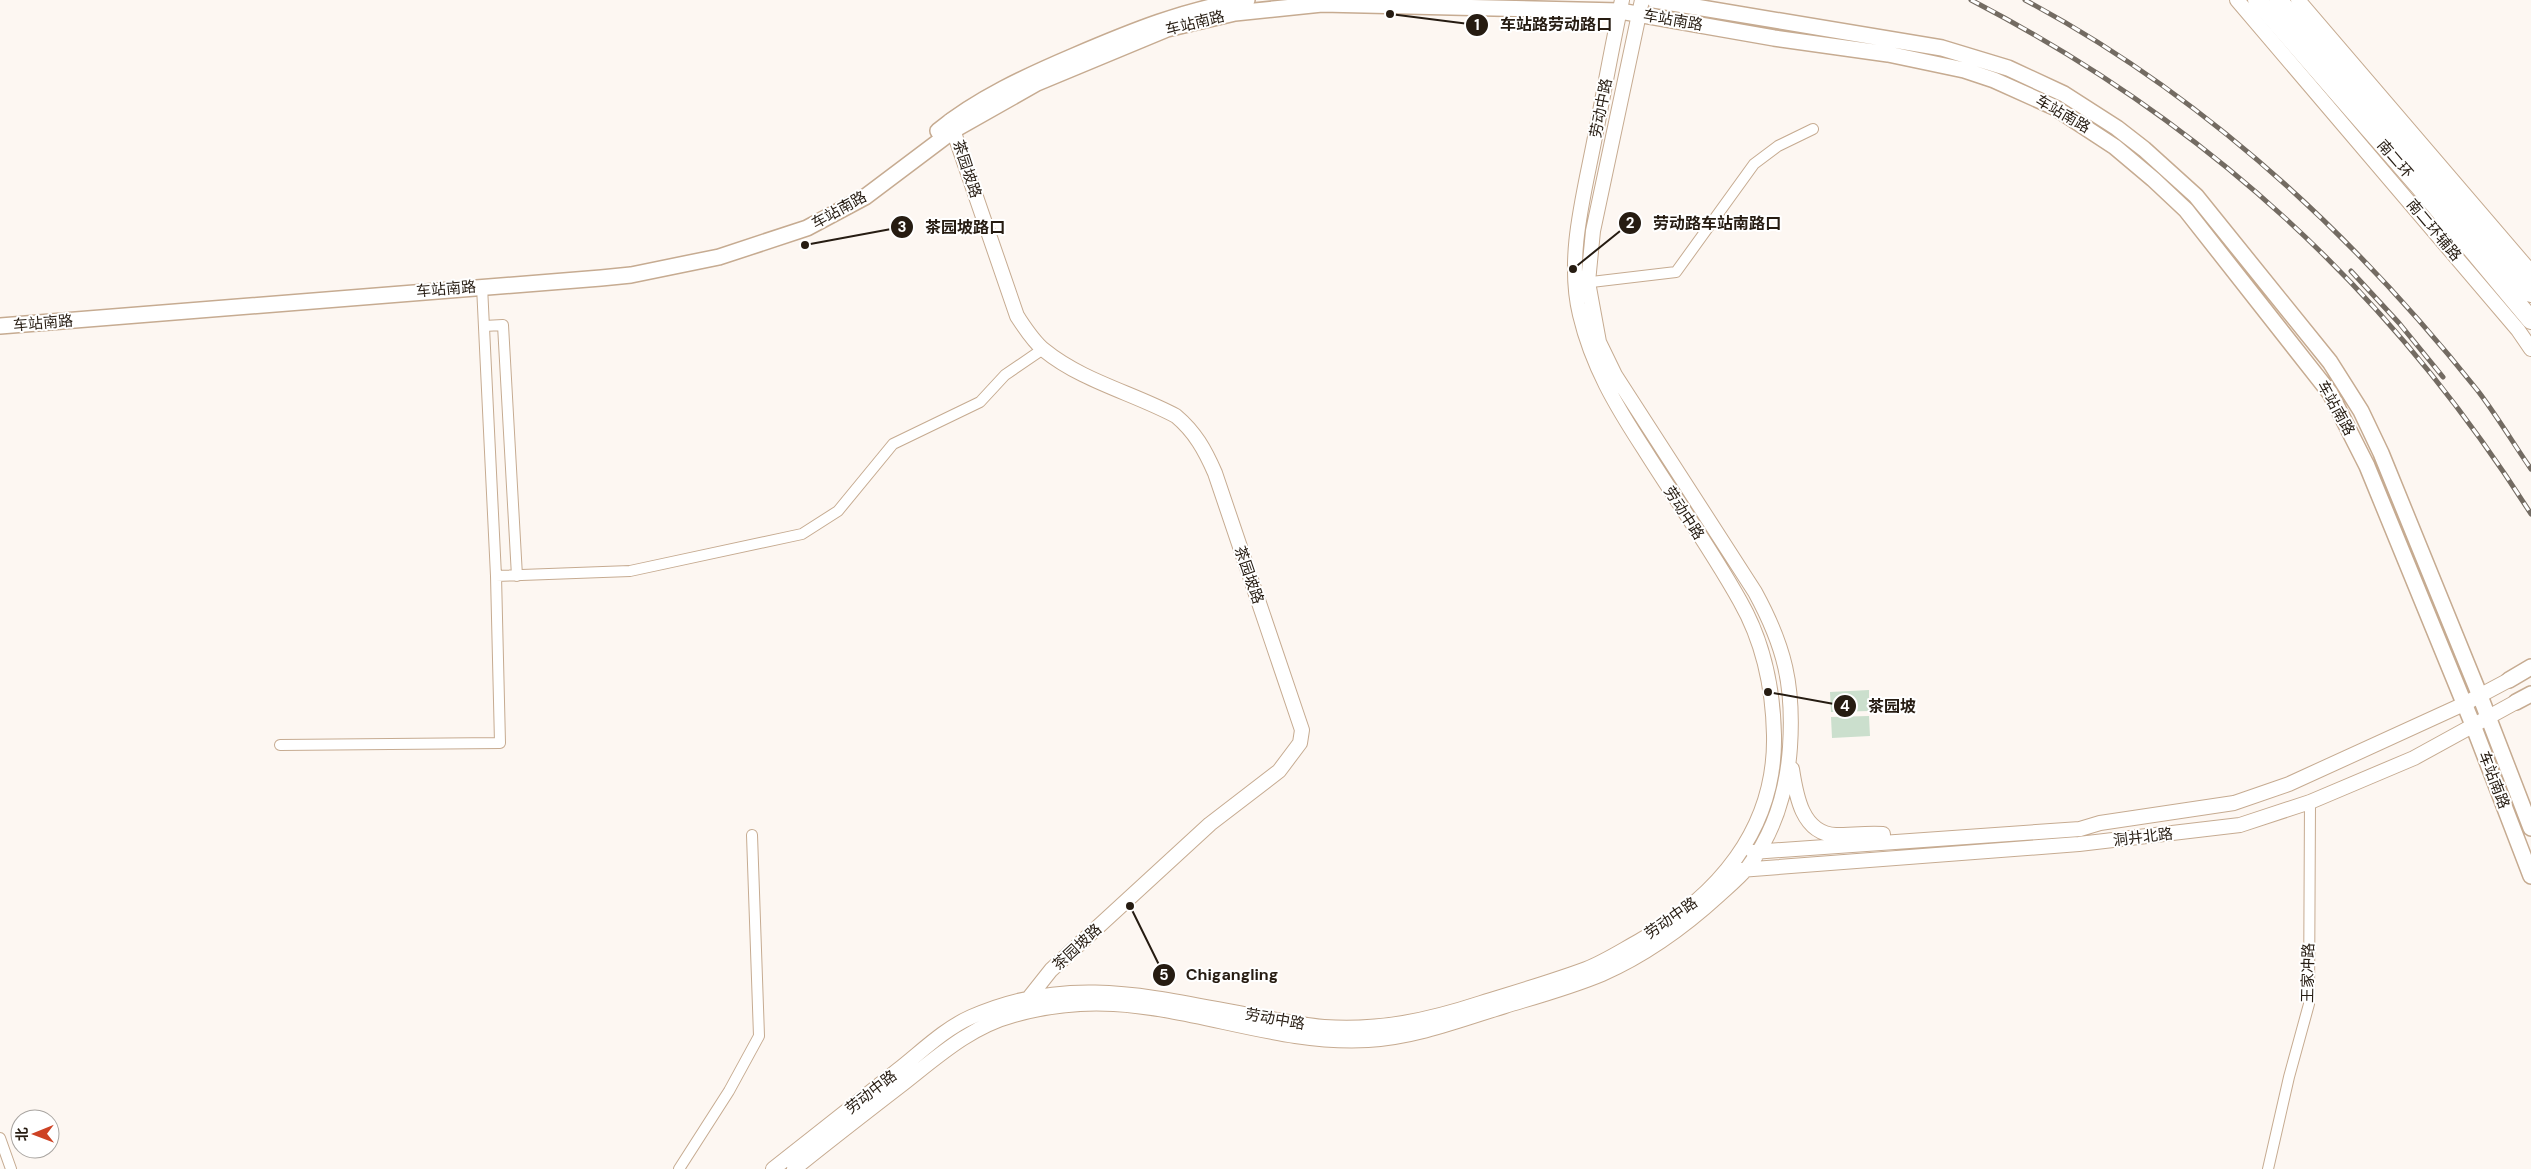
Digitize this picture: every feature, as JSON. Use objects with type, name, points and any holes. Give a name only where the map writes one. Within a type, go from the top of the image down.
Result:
[{"type":"highway","name":"南二环","points":[[2257,0],[2468,244],[2531,320]]},
{"type":"highway","name":"南二环","points":[[2278,0],[2531,293]]},
{"type":"main road","name":"车站南路","points":[[0,318],[632,267],[714,249],[804,220],[861,188],[1032,74],[1165,18],[1247,0]]},
{"type":"main road","name":"车站南路","points":[[1654,0],[1942,48],[2008,68],[2064,94],[2138,144],[2196,196],[2330,362],[2346,386],[2381,453],[2480,696],[2531,828]]},
{"type":"main road","name":"南二环辅路","points":[[2236,0],[2518,330],[2531,348]]},
{"type":"main road","points":[[2298,0],[2531,272]]},
{"type":"main road","name":"车站南路","points":[[0,326],[631,274],[719,257],[807,228],[865,197],[952,126],[1037,83],[1167,29],[1235,13],[1322,4],[1621,5],[1641,7],[1704,26],[1879,52],[1936,63],[1994,80],[2054,107],[2115,147],[2186,210],[2330,393],[2367,466],[2473,725],[2531,876]]},
{"type":"main road","name":"劳动中路","points":[[773,1169],[957,1024],[996,1007],[1031,996],[1078,992],[1111,993],[1147,997],[1311,1026],[1364,1028],[1405,1024],[1445,1015],[1589,968],[1675,919],[1703,896],[1740,854],[1751,837],[1765,798],[1774,752],[1773,704],[1763,656],[1738,597],[1604,385],[1586,341],[1578,226],[1621,5]]},
{"type":"main road","name":"劳动中路","points":[[794,1169],[966,1034],[1011,1015],[1080,1004],[1112,1004],[1145,1007],[1316,1038],[1367,1040],[1405,1036],[1557,990],[1611,970],[1680,928],[1746,870],[1758,852],[1780,804],[1787,774],[1792,704],[1790,686],[1780,647],[1768,615],[1615,375],[1599,342],[1581,283],[1641,7]]},
{"type":"main road","name":"茶园坡路","points":[[952,126],[1017,316],[1043,349],[1077,371],[1176,416],[1190,428],[1202,446],[1215,473],[1302,730],[1300,743],[1279,771],[1210,824],[1051,970],[1031,996],[1011,1015]]},
{"type":"main road","name":"洞井北路","points":[[1740,854],[2080,829],[2100,823],[2234,803],[2289,784],[2464,704],[2531,667]]},
{"type":"main road","name":"洞井北路","points":[[1727,871],[2126,840],[2240,824],[2310,802],[2414,758],[2531,694]]},
{"type":"main road","points":[[1789,755],[1796,796],[1801,810],[1816,828],[1835,835],[1882,834],[1900,841]]},
{"type":"street","points":[[1581,283],[1676,272],[1754,164],[1778,146],[1813,130]]},
{"type":"street","points":[[280,745],[500,743],[496,576],[482,286]]},
{"type":"street","points":[[484,326],[504,325],[517,576]]},
{"type":"street","points":[[496,576],[630,570],[802,534],[838,511],[893,444],[980,402],[1005,375],[1043,349]]},
{"type":"street","name":"王家冲路","points":[[2268,1169],[2289,1077],[2309,1004],[2310,802]]},
{"type":"street","points":[[679,1169],[729,1091],[759,1036],[752,835]]},
{"type":"street","points":[[0,1138],[11,1169]]},
{"type":"green space","points":[[1869,690],[1869,711],[1831,712],[1830,692]]},
{"type":"green space","points":[[1869,716],[1870,736],[1832,738],[1831,717]]},
{"type":"railway","points":[[1971,0],[2057,48],[2138,100],[2214,157],[2286,219],[2353,285],[2417,356],[2476,433],[2531,514]]},
{"type":"railway","points":[[2025,0],[2090,38],[2153,79],[2214,124],[2327,223],[2380,277],[2430,333],[2478,391],[2531,469]]},
{"type":"railway","points":[[2351,271],[2399,323],[2443,377]]},
{"type":"place","name":"车站路劳动路口","points":[[1390,14]]},
{"type":"place","name":"茶园坡路口","points":[[805,245]]},
{"type":"place","name":"劳动路车站南路口","points":[[1573,269]]},
{"type":"place","name":"茶园坡","points":[[1768,692]]},
{"type":"place","name":"Chigangling","points":[[1130,906]]}]
